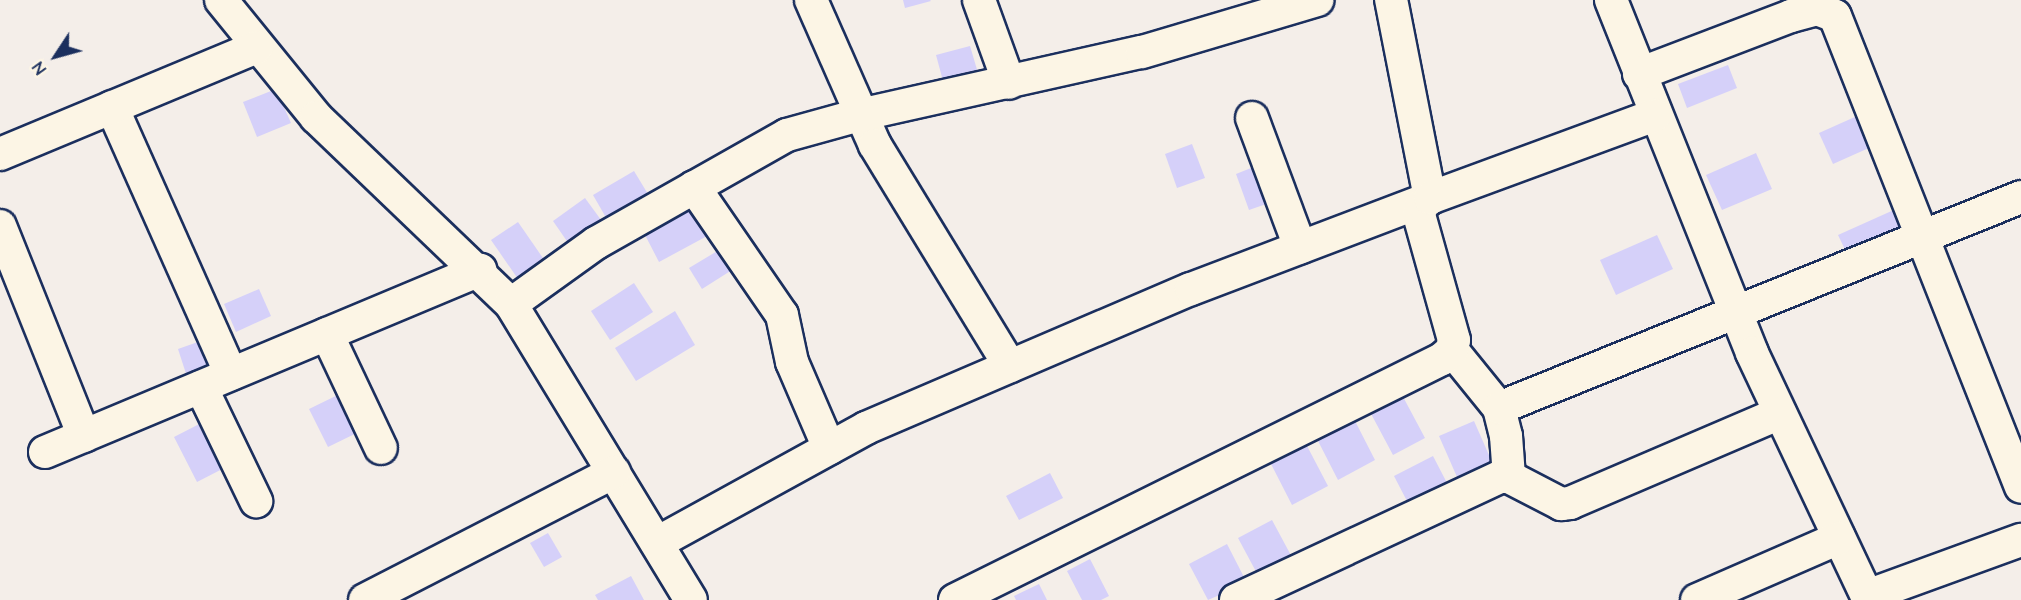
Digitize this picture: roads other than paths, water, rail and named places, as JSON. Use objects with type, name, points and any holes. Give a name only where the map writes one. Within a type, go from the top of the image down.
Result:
[{"type":"street","points":[[220,0],[316,117],[480,270],[511,304],[691,600]]},
{"type":"street","points":[[811,0],[859,115],[1010,366]]},
{"type":"street","points":[[979,0],[1009,83]]},
{"type":"street","points":[[511,304],[596,243],[787,135],[859,115],[1142,52],[1252,8],[1317,0]]},
{"type":"street","points":[[1391,0],[1430,198],[1419,215],[1454,340],[1452,350]]},
{"type":"street","points":[[1611,0],[1734,310],[1868,598],[2021,540]]},
{"type":"street","points":[[1639,74],[1791,16],[1817,9],[1835,16],[1925,237],[2021,487]]},
{"type":"street","points":[[0,154],[257,47]]},
{"type":"street","points":[[112,107],[231,374]]},
{"type":"street","points":[[657,543],[829,447],[1010,366],[1300,247],[1656,115]]},
{"type":"street","points":[[1252,118],[1300,247]]},
{"type":"street","points":[[695,187],[782,315],[792,362],[829,447]]},
{"type":"street","points":[[1499,408],[1734,310],[2021,197]]},
{"type":"street","points":[[0,226],[84,436]]},
{"type":"street","points":[[45,452],[480,270]]},
{"type":"street","points":[[327,334],[381,448]]},
{"type":"street","points":[[1452,350],[1499,408],[1506,436],[1508,477]]},
{"type":"street","points":[[955,600],[1452,350]]},
{"type":"street","points":[[201,387],[256,500]]},
{"type":"street","points":[[1236,600],[1500,477],[1508,477],[1553,501],[1570,503],[1780,413]]},
{"type":"street","points":[[365,600],[614,472]]},
{"type":"street","points":[[1697,600],[1839,538]]}]
